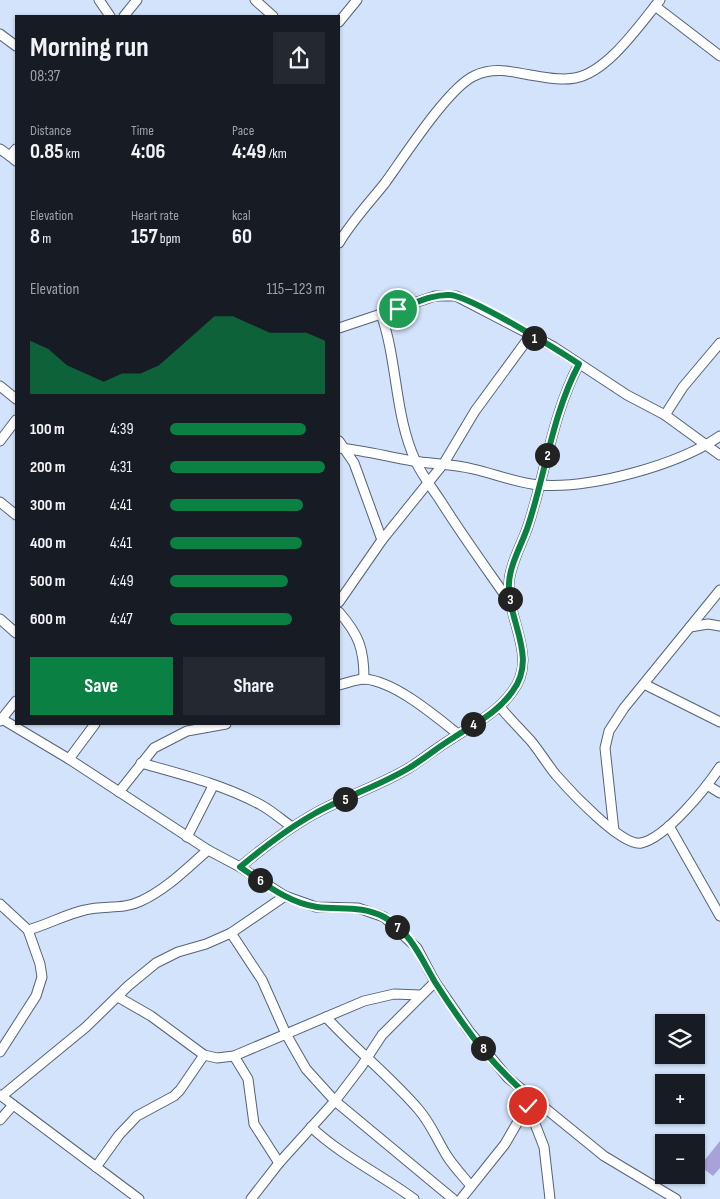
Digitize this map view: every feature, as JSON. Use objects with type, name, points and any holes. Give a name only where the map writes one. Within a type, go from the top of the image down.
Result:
[{"type":"street","points":[[99,0],[109,15]]},
{"type":"street","points":[[129,14],[137,0]]},
{"type":"street","points":[[255,0],[271,15]]},
{"type":"street","points":[[340,21],[357,0]]},
{"type":"street","points":[[340,242],[430,121],[467,80],[486,71],[500,70],[551,78],[575,78],[591,72],[610,57],[658,3],[720,56]]},
{"type":"street","points":[[0,34],[15,45]]},
{"type":"street","points":[[0,150],[13,158]]},
{"type":"street","points":[[340,328],[435,296],[456,296],[554,347],[627,395],[665,415],[705,446],[720,455]]},
{"type":"street","points":[[381,314],[390,347],[400,412],[416,462],[468,544],[510,602]]},
{"type":"street","points":[[340,601],[382,540],[444,463],[475,411],[530,336]]},
{"type":"street","points":[[665,415],[683,387],[720,343]]},
{"type":"street","points":[[240,867],[292,827],[315,813],[409,768],[500,708],[514,691],[521,677],[524,659],[510,602],[509,582],[540,485],[554,426],[570,381],[579,364]]},
{"type":"street","points":[[0,386],[15,398]]},
{"type":"street","points":[[0,441],[15,421]]},
{"type":"street","points":[[341,446],[416,462],[444,463],[540,485],[608,479],[660,463],[705,446],[720,436]]},
{"type":"street","points":[[341,446],[354,463],[382,540]]},
{"type":"street","points":[[0,502],[15,514]]},
{"type":"street","points":[[614,832],[605,748],[608,731],[614,720],[720,590]]},
{"type":"street","points":[[340,613],[354,630],[361,648],[364,679]]},
{"type":"street","points":[[0,619],[15,632]]},
{"type":"street","points":[[690,627],[708,624],[720,626]]},
{"type":"street","points":[[340,684],[364,679],[388,687],[422,706],[458,734]]},
{"type":"street","points":[[644,684],[720,722]]},
{"type":"street","points":[[15,702],[1,720],[70,759],[187,837],[240,867],[285,896],[316,907],[358,908],[384,917],[417,948],[435,982],[468,1031],[529,1102],[604,1156],[676,1199]]},
{"type":"street","points":[[500,708],[532,742],[557,776],[614,832],[639,844],[670,826],[720,768]]},
{"type":"street","points":[[70,759],[94,725]]},
{"type":"street","points":[[119,792],[154,748],[177,735],[220,725]]},
{"type":"street","points":[[141,763],[179,772],[263,806],[292,827]]},
{"type":"street","points":[[707,785],[720,793]]},
{"type":"street","points":[[187,837],[213,786]]},
{"type":"street","points":[[670,826],[720,916]]},
{"type":"street","points":[[28,930],[85,910],[104,907],[124,908],[140,902],[162,890],[208,850]]},
{"type":"street","points":[[139,1199],[1,1095],[86,1027],[140,975],[156,963],[178,952],[206,944],[231,933],[285,896]]},
{"type":"street","points":[[0,904],[28,930],[40,964],[42,977],[36,996],[0,1052]]},
{"type":"street","points":[[231,933],[262,980],[286,1034],[306,1069],[335,1101],[453,1199]]},
{"type":"street","points":[[251,1199],[279,1163],[335,1101],[367,1058],[382,1034],[435,982]]},
{"type":"street","points":[[118,997],[151,1016],[204,1055],[217,1058],[234,1056],[380,995],[420,995]]},
{"type":"street","points":[[326,1017],[349,1043],[367,1058],[418,1110],[434,1130],[447,1156],[471,1186]]},
{"type":"street","points":[[96,1167],[119,1135],[137,1116],[174,1096],[180,1090],[204,1055]]},
{"type":"street","points":[[234,1056],[248,1079],[254,1124],[279,1163]]},
{"type":"street","points":[[460,1199],[505,1144],[529,1102]]},
{"type":"street","points":[[529,1102],[544,1146],[550,1199]]},
{"type":"street","points":[[0,1120],[12,1104]]},
{"type":"street","points":[[310,1127],[346,1156],[388,1180],[414,1199]]},
{"type":"street","points":[[654,1199],[662,1191]]},
{"type":"building","points":[[720,1141],[720,1168],[713,1176],[705,1170],[705,1160]]},
{"type":"route","points":[[398,309],[435,296],[456,296],[554,347],[579,364],[570,381],[554,426],[528,527],[517,554],[509,582],[514,623],[522,643],[524,659],[521,677],[514,691],[500,708],[430,752],[409,768],[315,813],[292,827],[276,837],[240,867],[285,896],[298,902],[316,907],[358,908],[384,917],[417,948],[435,982],[468,1031],[508,1078],[531,1099],[528,1106]]}]
